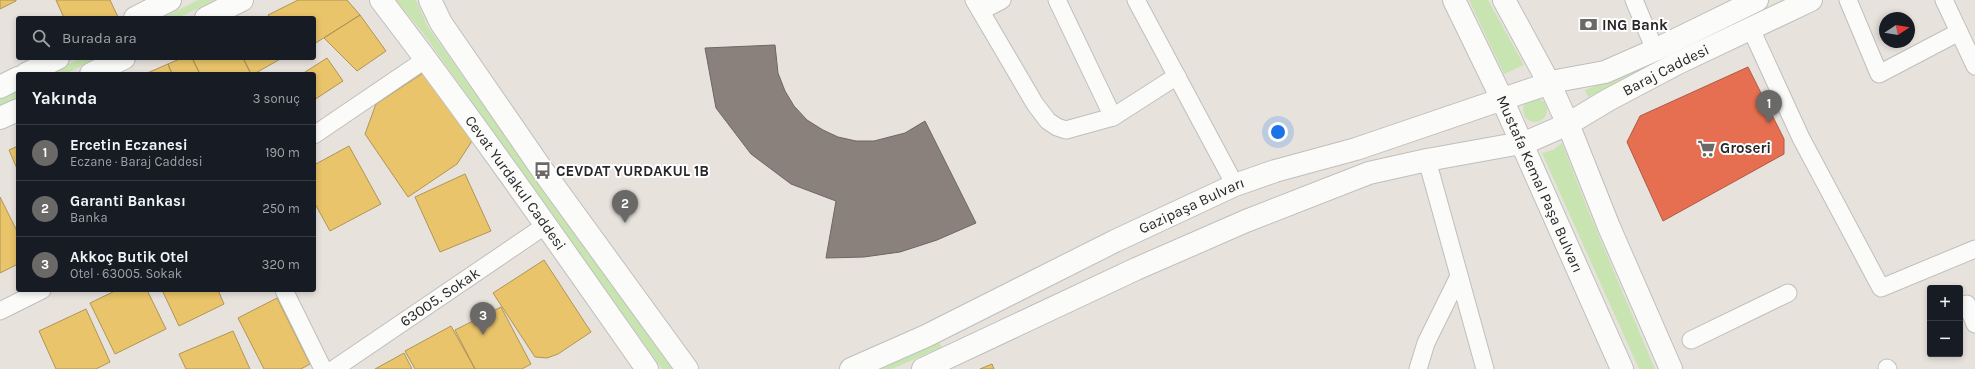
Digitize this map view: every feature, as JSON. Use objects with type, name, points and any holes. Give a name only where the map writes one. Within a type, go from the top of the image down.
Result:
[{"type":"main road","points":[[139,10],[170,0]]},
{"type":"main road","points":[[210,16],[242,0]]},
{"type":"main road","name":"Cevat Yurdakul Caddesi","points":[[381,0],[426,59],[546,225],[647,369]]},
{"type":"main road","name":"Cevat Yurdakul Caddesi","points":[[430,0],[442,23],[543,171],[688,369]]},
{"type":"main road","name":"Mustafa Kemal Paşa Bulvarı","points":[[1454,0],[1502,99],[1622,369]]},
{"type":"main road","points":[[1504,0],[1549,83],[1568,124],[1609,227],[1670,369]]},
{"type":"main road","name":"Baraj Caddesi","points":[[1549,83],[1605,72],[1655,50],[1757,0]]},
{"type":"main road","name":"Baraj Caddesi","points":[[1522,143],[1568,124],[1608,100],[1678,63],[1811,0]]},
{"type":"main road","points":[[30,72],[54,60]]},
{"type":"main road","points":[[95,72],[120,60]]},
{"type":"main road","points":[[0,87],[16,79]]},
{"type":"main road","name":"Gazipaşa Bulvarı","points":[[851,369],[926,336],[1115,241],[1235,185],[1275,171],[1356,148],[1549,83]]},
{"type":"main road","points":[[0,118],[16,111]]},
{"type":"main road","points":[[932,365],[1136,269],[1246,221],[1369,173],[1427,160],[1522,143]]},
{"type":"street","points":[[1002,0],[977,6],[1035,104],[1052,124],[1066,130],[1113,117],[1177,76]]},
{"type":"street","points":[[1057,0],[1113,117]]},
{"type":"street","points":[[1136,0],[1235,185]]},
{"type":"street","points":[[1634,0],[1655,50]]},
{"type":"street","points":[[1848,0],[1879,74],[1959,32]]},
{"type":"street","points":[[1944,0],[1975,66]]},
{"type":"street","points":[[1751,29],[1801,138],[1881,288],[1975,249]]},
{"type":"street","points":[[316,134],[426,59]]},
{"type":"street","points":[[1427,160],[1485,369]]},
{"type":"street","name":"63005. Sokak","points":[[334,369],[546,225]]},
{"type":"street","points":[[1418,369],[1426,343],[1459,276]]},
{"type":"street","points":[[0,311],[38,292]]},
{"type":"street","points":[[285,292],[323,369]]},
{"type":"street","points":[[1691,340],[1788,293]]},
{"type":"street","points":[[1967,304],[1975,324]]},
{"type":"green space","points":[[198,0],[215,0],[182,16],[166,16]]},
{"type":"green space","points":[[396,0],[416,0],[428,27],[672,369],[662,369],[423,33]]},
{"type":"green space","points":[[1469,0],[1488,0],[1524,65],[1504,74]]},
{"type":"green space","points":[[1782,0],[1788,0],[1588,97],[1585,90],[1618,77]]},
{"type":"green space","points":[[77,60],[94,60],[69,72],[53,72]]},
{"type":"green space","points":[[16,90],[16,98],[0,106],[0,98]]},
{"type":"green space","points":[[1535,98],[1544,101],[1547,110],[1544,119],[1535,122],[1526,119],[1523,110],[1526,101]]},
{"type":"green space","points":[[1562,143],[1588,210],[1655,369],[1639,369],[1542,153],[1553,150]]},
{"type":"green space","points":[[938,341],[942,347],[892,369],[872,369]]},
{"type":"building: Konut","points":[[0,0],[16,0],[16,1],[0,9]]},
{"type":"building: Konut","points":[[56,0],[110,0],[118,16],[63,16]]},
{"type":"building: Konut","points":[[298,0],[347,0],[360,15],[316,43],[316,16],[268,15]]},
{"type":"building: Konut","points":[[360,15],[386,51],[357,71],[324,38]]},
{"type":"building: Konut","points":[[327,58],[343,81],[316,99],[316,72],[305,72]]},
{"type":"building: Konut","points":[[177,60],[193,60],[199,72],[171,72],[168,64]]},
{"type":"building: Konut","points":[[193,60],[244,60],[250,72],[199,72]]},
{"type":"building: Konut","points":[[244,60],[278,60],[258,72],[250,72]]},
{"type":"building: Konut","points":[[168,64],[171,72],[150,72]]},
{"type":"building: Konut","points":[[426,71],[472,141],[457,164],[408,197],[365,134],[376,104]]},
{"type":"building: Konut","points":[[349,146],[381,204],[330,231],[316,206],[316,164]]},
{"type":"building: Konut","points":[[16,147],[16,166],[9,150]]},
{"type":"building: Konut","points":[[465,174],[491,231],[440,252],[415,197]]},
{"type":"building: Konut","points":[[0,197],[16,229],[16,265],[0,273]]},
{"type":"building: Konut","points":[[544,260],[591,332],[558,354],[547,358],[535,357],[493,293]]},
{"type":"building: Konut","points":[[113,292],[148,292],[166,329],[115,354],[90,303]]},
{"type":"building: Konut","points":[[163,292],[219,292],[224,304],[179,326]]},
{"type":"building: Konut","points":[[277,298],[310,364],[301,369],[264,369],[238,318]]},
{"type":"building: Konut","points":[[501,307],[531,364],[522,369],[475,369],[455,330]]},
{"type":"building: Konut","points":[[86,309],[110,362],[96,369],[56,369],[39,331]]},
{"type":"building: Konut","points":[[451,326],[475,369],[415,369],[405,351]]},
{"type":"building: Konut","points":[[233,331],[250,369],[186,369],[179,354]]},
{"type":"building: Konut","points":[[404,353],[412,369],[375,369]]},
{"type":"building: Konut","points":[[992,364],[994,369],[980,369]]},
{"type":"building: Ticaret","name":"Groseri","points":[[1748,67],[1784,139],[1784,154],[1663,221],[1627,142],[1640,116]]},
{"type":"building: Sanayi","points":[[775,45],[778,73],[785,91],[794,106],[807,120],[823,130],[838,137],[856,141],[874,141],[905,133],[925,121],[976,223],[937,240],[900,252],[864,257],[826,258],[836,201],[791,184],[751,154],[716,108],[705,48]]},
{"type":"place","name":"ING Bank","points":[[1589,25]]},
{"type":"place","name":"Ercetin Eczanesi","points":[[1769,123]]},
{"type":"place","name":"Groseri","points":[[1707,148]]},
{"type":"place","name":"CEVDAT YURDAKUL 1B","points":[[543,171]]},
{"type":"place","name":"Garanti Bankası","points":[[625,223]]},
{"type":"place","name":"Akkoç Butik Otel","points":[[483,335]]}]
